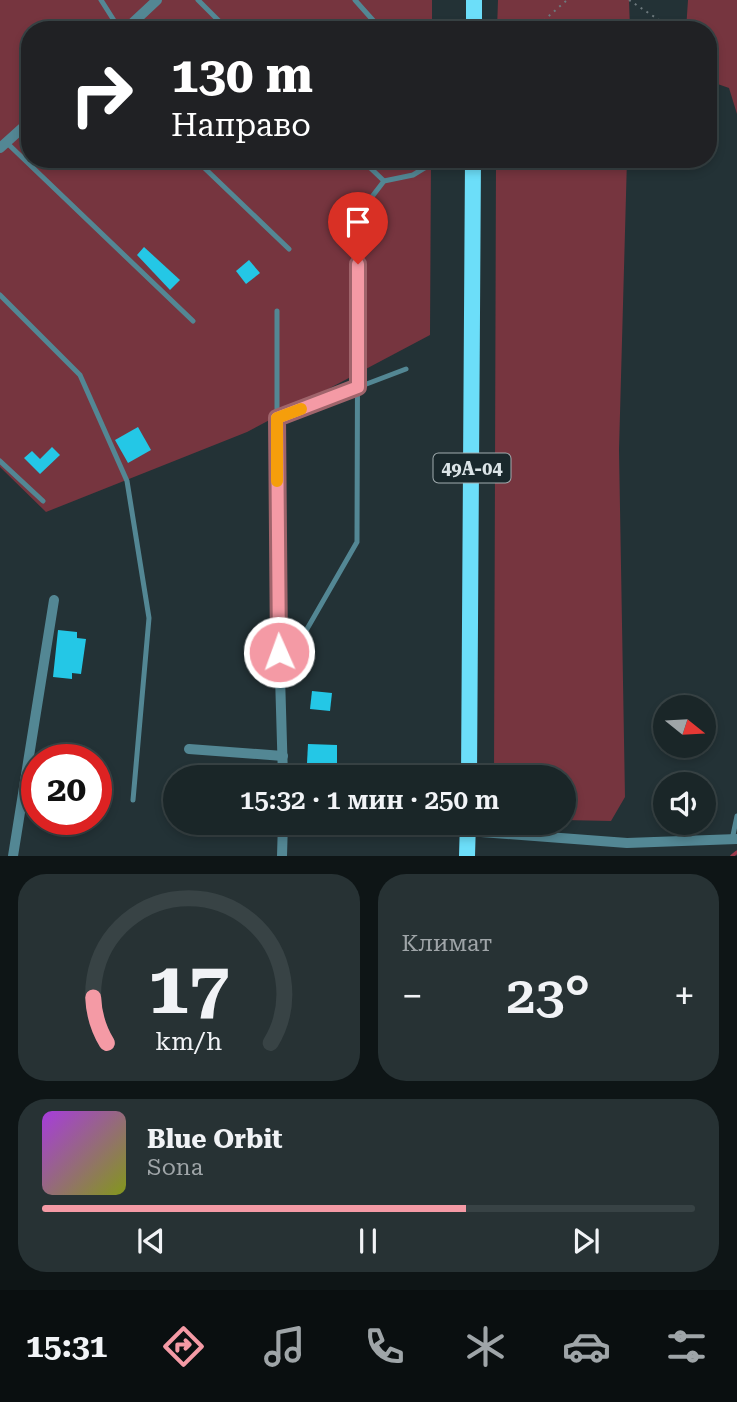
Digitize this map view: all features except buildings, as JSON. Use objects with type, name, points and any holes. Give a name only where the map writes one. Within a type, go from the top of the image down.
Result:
[{"type":"main road","points":[[474,0],[474,21]]},
{"type":"main road","name":"49А-04","points":[[469,765],[473,168]]},
{"type":"main road","points":[[467,856],[468,835]]},
{"type":"street","points":[[133,21],[157,0]]},
{"type":"street","points":[[3,145],[21,129]]},
{"type":"street","points":[[13,856],[54,600]]},
{"type":"street","points":[[281,676],[283,765]]},
{"type":"street","points":[[189,748],[283,756]]},
{"type":"street","points":[[282,856],[283,835]]},
{"type":"street","points":[[548,835],[628,843],[734,839]]},
{"type":"lane","points":[[101,0],[116,21]]},
{"type":"lane","points":[[198,0],[219,21]]},
{"type":"lane","points":[[355,0],[374,21]]},
{"type":"lane","points":[[3,145],[21,162]]},
{"type":"lane","points":[[28,168],[192,321]]},
{"type":"lane","points":[[204,168],[289,249]]},
{"type":"lane","points":[[370,168],[384,181]]},
{"type":"lane","points":[[281,676],[357,542],[358,215],[384,181],[413,175],[424,168]]},
{"type":"lane","points":[[0,295],[80,375],[127,481],[149,618],[133,800]]},
{"type":"lane","points":[[277,311],[277,579],[281,676]]},
{"type":"lane","points":[[277,418],[406,369]]},
{"type":"lane","points":[[0,461],[43,501]]},
{"type":"lane","points":[[734,839],[737,816]]},
{"type":"path","points":[[543,21],[567,0]]},
{"type":"path","points":[[629,0],[660,21]]},
{"type":"shaded area","points":[[0,0],[432,0],[432,21],[21,21],[21,168],[431,168],[430,335],[247,432],[46,512],[0,467]]},
{"type":"shaded area","points":[[498,0],[629,0],[630,21],[497,21]]},
{"type":"shaded area","points":[[688,0],[737,0],[737,114],[729,88],[717,84],[717,21],[687,21]]},
{"type":"shaded area","points":[[496,168],[627,168],[619,450],[625,797],[611,821],[576,820],[576,765],[494,765]]},
{"type":"waterway","points":[[732,856],[737,852]]},
{"type":"slow traffic","points":[[277,481],[277,418],[301,409]]},
{"type":"route","points":[[279,652],[277,418],[358,387],[358,264]]}]
